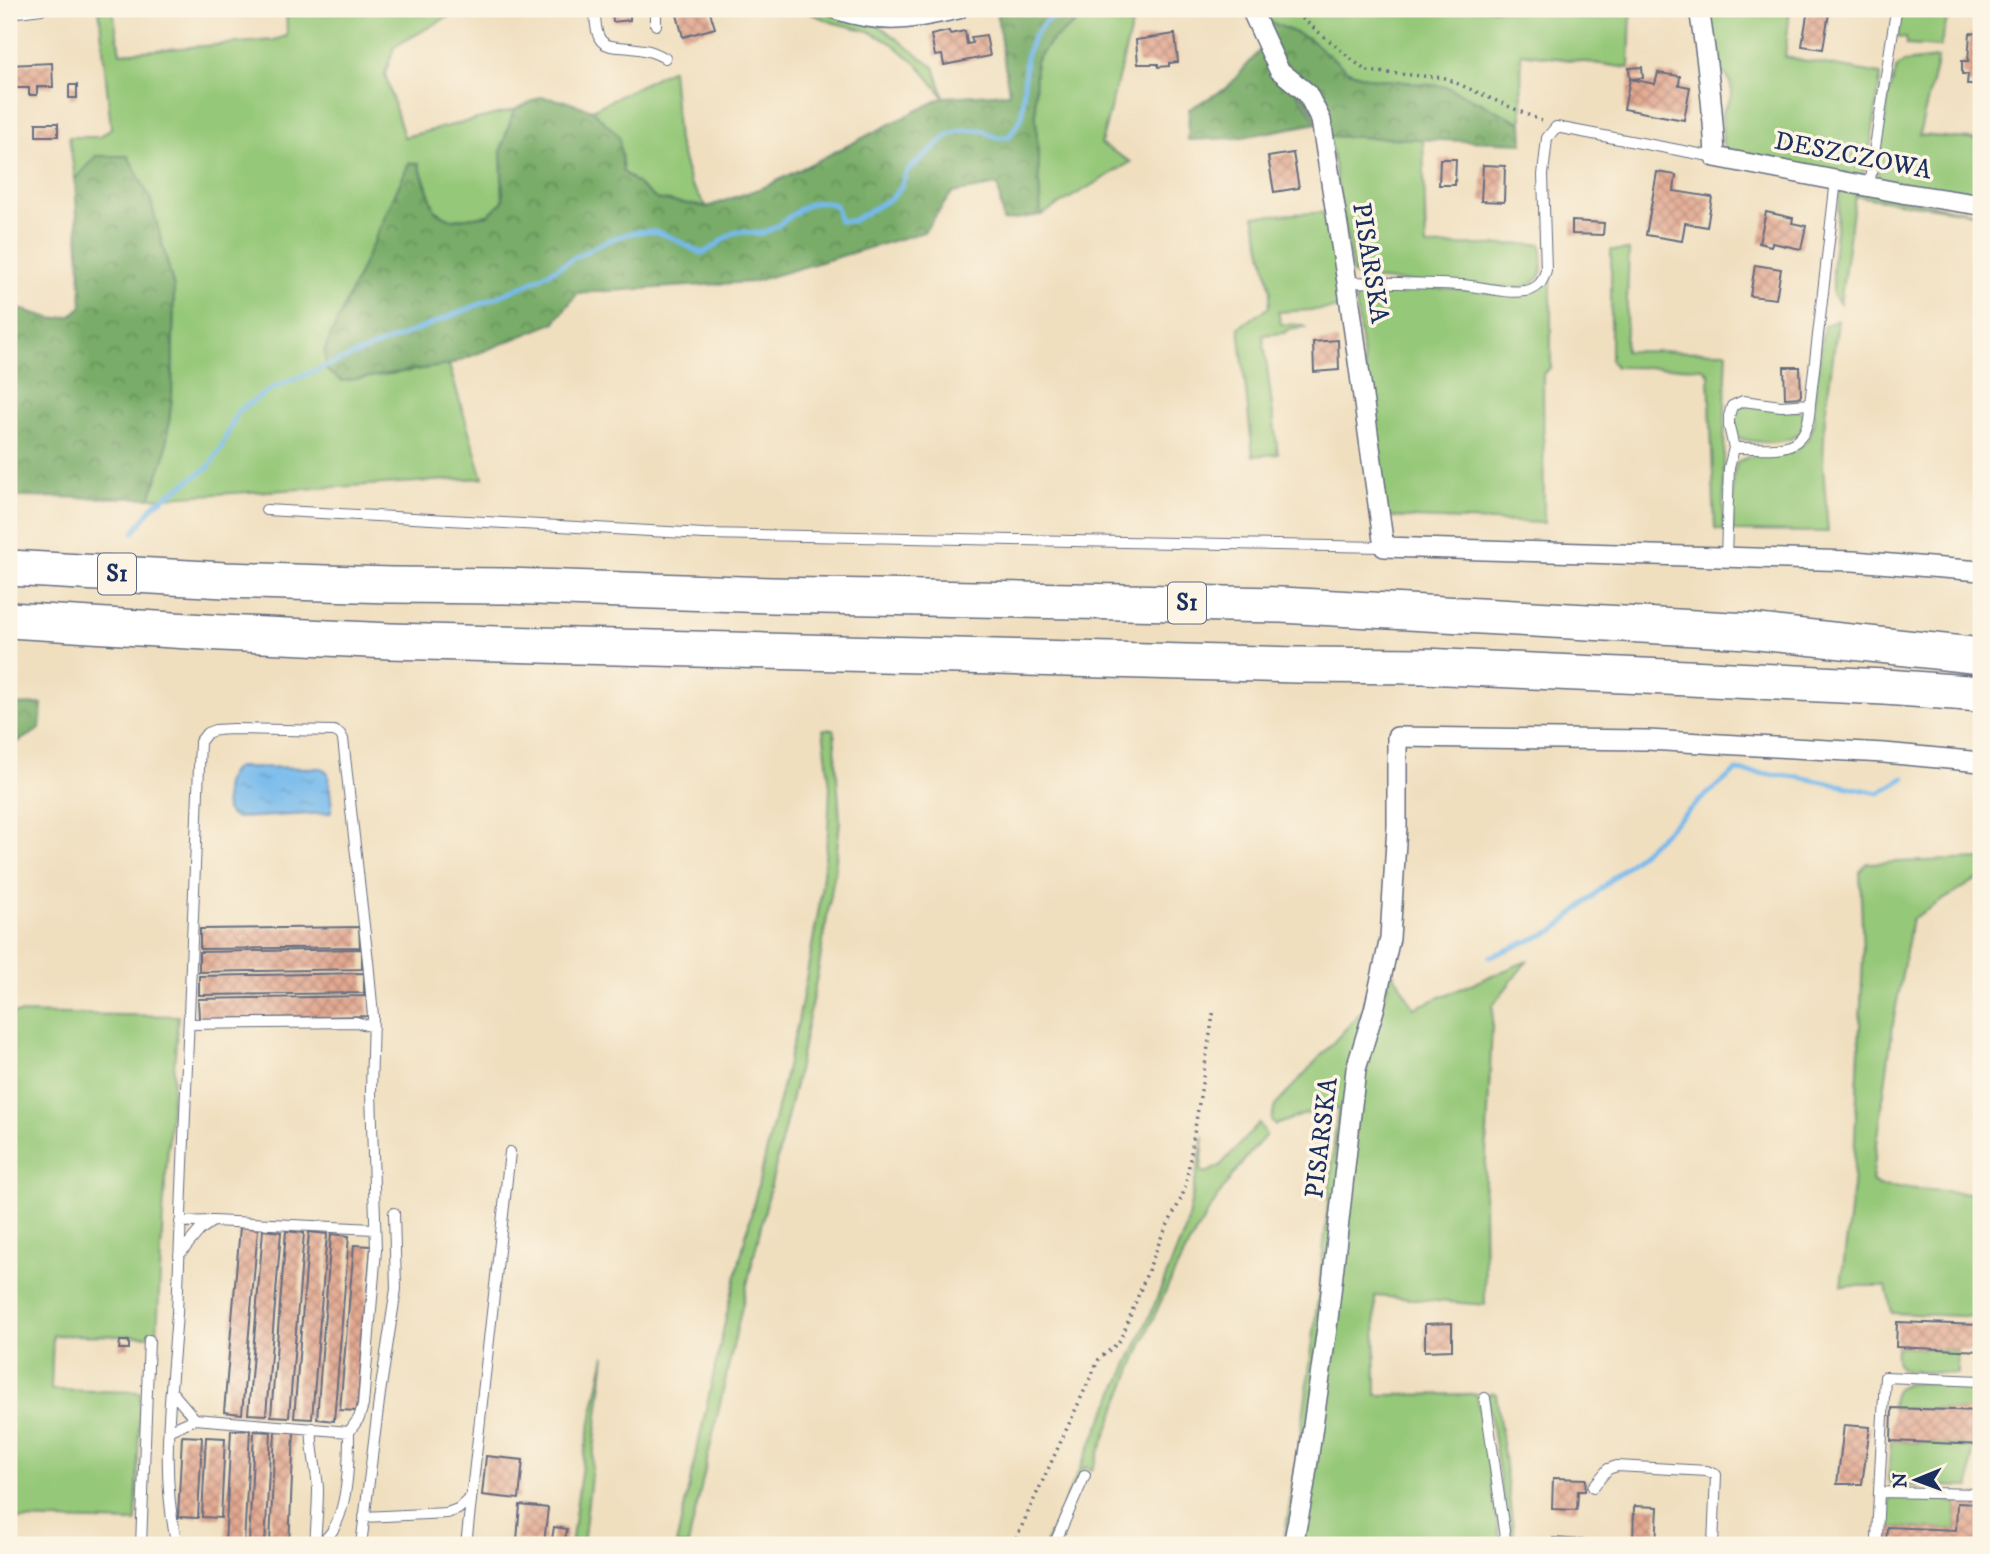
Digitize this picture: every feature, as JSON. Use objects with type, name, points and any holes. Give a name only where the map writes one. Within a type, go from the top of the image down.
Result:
[{"type":"highway","name":"S1","points":[[9,568],[225,580],[1281,605],[1749,631],[1981,656]]},
{"type":"highway","name":"S1","points":[[9,620],[390,641],[1424,666],[1885,687],[1981,694]]},
{"type":"street","points":[[835,9],[881,20],[911,18],[958,9]]},
{"type":"street","name":"PISARSKA","points":[[1251,9],[1279,70],[1307,93],[1321,120],[1384,547]]},
{"type":"street","points":[[1699,9],[1711,95],[1715,157]]},
{"type":"street","name":"DESZCZOWA","points":[[1715,157],[1981,205]]},
{"type":"street","points":[[1384,547],[1853,561],[1981,571]]},
{"type":"street","name":"PISARSKA","points":[[1293,1545],[1304,1489],[1327,1328],[1356,1069],[1374,1010],[1390,937],[1397,826],[1397,737],[1647,740],[1981,762]]},
{"type":"lane","points":[[9,13],[42,9]]},
{"type":"lane","points":[[595,9],[596,28],[603,44],[646,50],[665,58]]},
{"type":"lane","points":[[656,9],[656,25]]},
{"type":"lane","points":[[1869,186],[1896,11]]},
{"type":"lane","points":[[1347,282],[1461,285],[1512,291],[1526,291],[1537,287],[1544,280],[1546,270],[1543,175],[1545,145],[1550,132],[1556,127]]},
{"type":"lane","name":"DESZCZOWA","points":[[1556,127],[1715,157]]},
{"type":"lane","points":[[1734,448],[1783,447],[1802,438],[1807,429],[1836,180]]},
{"type":"lane","points":[[1727,556],[1730,468],[1734,448],[1729,416],[1732,406],[1743,401],[1782,406],[1810,404]]},
{"type":"lane","points":[[266,510],[704,534],[1384,547]]},
{"type":"lane","points":[[177,1545],[169,1498],[168,1468],[200,741],[207,733],[215,730],[233,729],[334,731],[343,739],[368,961],[373,1027],[371,1072],[375,1270],[363,1405],[359,1418],[349,1432],[347,1481],[340,1515],[327,1538],[316,1545]]},
{"type":"lane","points":[[189,1024],[356,1022],[373,1027]]},
{"type":"lane","points":[[466,1545],[510,1152]]},
{"type":"lane","points":[[361,1545],[396,1289],[394,1213]]},
{"type":"lane","points":[[180,1222],[213,1221],[374,1229]]},
{"type":"lane","points":[[179,1255],[200,1230],[213,1221]]},
{"type":"lane","points":[[141,1545],[149,1340]]},
{"type":"lane","points":[[1877,1538],[1885,1377],[1981,1381]]},
{"type":"lane","points":[[172,1392],[195,1419]]},
{"type":"lane","points":[[1485,1398],[1506,1545]]},
{"type":"lane","points":[[170,1430],[195,1419],[349,1432]]},
{"type":"lane","points":[[312,1428],[318,1490],[316,1545]]},
{"type":"lane","points":[[1593,1487],[1608,1469],[1617,1466],[1707,1471],[1716,1475],[1713,1545]]},
{"type":"lane","points":[[1054,1545],[1085,1475]]},
{"type":"lane","points":[[1880,1492],[1981,1494]]},
{"type":"lane","points":[[364,1517],[447,1513],[458,1509],[470,1498]]},
{"type":"path","points":[[1284,9],[1293,10],[1366,71],[1445,78],[1556,127]]},
{"type":"path","points":[[1013,1545],[1099,1359],[1118,1343],[1123,1334],[1161,1238],[1182,1197],[1214,1009]]},
{"type":"green space","points":[[99,9],[113,9],[120,53],[274,40],[287,36],[286,9],[451,9],[451,15],[394,47],[385,74],[404,137],[514,110],[501,150],[503,201],[488,215],[452,220],[435,211],[419,164],[342,381],[449,365],[483,478],[150,498],[165,455],[172,397],[174,288],[150,198],[96,156],[75,179],[69,137],[100,137],[111,128]]},
{"type":"green space","points":[[800,9],[821,9],[884,29],[934,67],[944,97],[919,66],[893,44],[869,31],[834,23]]},
{"type":"green space","points":[[996,9],[1094,9],[1050,42],[1036,61],[1035,100],[1041,215],[1003,221],[998,185],[952,193],[924,232],[752,282],[578,293],[554,323],[449,365],[342,381],[327,371],[324,351],[409,163],[418,163],[435,211],[453,220],[488,215],[503,201],[501,150],[514,110],[541,97],[592,110],[619,136],[623,172],[656,199],[707,207],[767,186],[944,97],[1009,93]]},
{"type":"green space","points":[[1094,9],[1136,9],[1101,144],[1131,162],[1041,215],[1035,100],[1036,61],[1050,42]]},
{"type":"green space","points":[[1256,9],[1631,9],[1629,68],[1521,53],[1522,123],[1447,87],[1369,78],[1348,71],[1308,38],[1261,18]]},
{"type":"green space","points":[[1706,9],[1790,9],[1785,57],[1881,74],[1868,164],[1863,173],[1855,176],[1723,152],[1722,112],[1732,92],[1727,76],[1715,66]]},
{"type":"green space","points":[[1901,9],[1950,9],[1940,47],[1906,45],[1906,38],[1897,37]]},
{"type":"green space","points":[[1261,18],[1308,38],[1348,71],[1369,78],[1447,87],[1522,123],[1523,143],[1329,136],[1286,70]]},
{"type":"green space","points":[[1262,48],[1292,84],[1317,123],[1237,138],[1188,140],[1189,109],[1227,88]]},
{"type":"green space","points":[[1938,58],[1919,135],[1981,140],[1981,198],[1879,179],[1877,171],[1889,93],[1897,68],[1904,62]]},
{"type":"green space","points":[[672,69],[678,141],[690,183],[707,207],[656,199],[623,172],[618,136],[592,110]]},
{"type":"green space","points":[[1329,136],[1423,139],[1426,246],[1541,244],[1542,269],[1537,280],[1524,287],[1513,288],[1364,279],[1353,274]]},
{"type":"green space","points":[[96,156],[128,156],[150,198],[174,288],[172,397],[165,455],[150,498],[9,497],[9,306],[54,319],[71,316],[82,306],[75,179]]},
{"type":"green space","points":[[1844,188],[1981,214],[1855,196],[1840,304],[1833,294],[1833,260],[1840,192]]},
{"type":"green space","points":[[1332,212],[1344,308],[1278,312],[1281,324],[1305,327],[1263,335],[1278,454],[1253,456],[1239,327],[1269,307],[1271,291],[1254,216]]},
{"type":"green space","points":[[1611,250],[1629,250],[1625,351],[1727,352],[1723,530],[1715,529],[1709,374],[1703,368],[1616,367],[1611,361]]},
{"type":"green space","points":[[1551,270],[1551,367],[1543,374],[1544,523],[1384,517],[1354,288],[1369,286],[1456,289],[1511,295],[1547,282]]},
{"type":"green space","points":[[1838,320],[1825,415],[1823,465],[1828,532],[1733,531],[1733,477],[1737,462],[1748,457],[1798,448],[1808,439],[1813,424],[1824,326]]},
{"type":"green space","points":[[1748,403],[1803,413],[1804,424],[1800,433],[1792,438],[1769,442],[1737,437],[1735,413]]},
{"type":"green space","points":[[42,704],[40,729],[9,747],[9,705]]},
{"type":"green space","points":[[823,729],[834,729],[840,821],[819,966],[797,1076],[688,1545],[676,1545],[728,1309],[798,1022],[819,908],[830,787]]},
{"type":"green space","points":[[1981,859],[1981,879],[1912,919],[1894,1018],[1872,1181],[1878,1186],[1981,1194],[1981,1317],[1892,1313],[1886,1286],[1841,1286],[1853,1185],[1863,957],[1860,871],[1867,863]]},
{"type":"green space","points":[[1527,961],[1493,1005],[1484,1199],[1485,1305],[1375,1296],[1376,1395],[1477,1394],[1501,1545],[1299,1545],[1363,1064],[1392,971],[1414,1008]]},
{"type":"green space","points":[[1371,1001],[1290,1545],[1283,1545],[1308,1382],[1338,1108],[1319,1109],[1275,1125],[1271,1120],[1275,1106]]},
{"type":"green space","points":[[12,1013],[178,1016],[157,1336],[53,1335],[51,1390],[140,1392],[136,1522],[9,1519],[9,1036]]},
{"type":"green space","points":[[1259,1123],[1266,1135],[1236,1171],[1209,1210],[1186,1251],[1145,1338],[1092,1470],[1085,1467],[1049,1545],[1045,1545],[1151,1313],[1186,1228],[1204,1136],[1201,1171],[1206,1173],[1220,1166]]},
{"type":"green space","points":[[1896,1347],[1957,1350],[1957,1374],[1905,1371],[1896,1361]]},
{"type":"green space","points":[[605,1355],[583,1545],[571,1545],[582,1465]]},
{"type":"green space","points":[[1915,1383],[1981,1386],[1981,1411],[1892,1408],[1896,1389]]},
{"type":"green space","points":[[1496,1393],[1515,1545],[1510,1545],[1487,1394]]},
{"type":"green space","points":[[1891,1441],[1972,1445],[1970,1487],[1891,1485],[1888,1479]]},
{"type":"green space","points":[[1892,1497],[1940,1498],[1957,1503],[1956,1530],[1887,1527],[1889,1501]]},
{"type":"water","points":[[237,767],[322,768],[328,773],[332,808],[330,813],[237,818],[231,816],[226,810],[226,787],[229,777]]},
{"type":"building","points":[[612,9],[630,9],[630,20],[613,22]]},
{"type":"building","points":[[709,9],[715,28],[683,37],[676,11]]},
{"type":"building","points":[[1808,9],[1829,13],[1823,49],[1802,46]]},
{"type":"building","points":[[949,31],[950,34],[965,31],[967,44],[973,43],[971,37],[986,35],[990,56],[944,65],[942,55],[935,56],[931,35]]},
{"type":"building","points":[[1970,33],[1981,34],[1981,84],[1967,84],[1968,74],[1962,74],[1962,61],[1968,61]]},
{"type":"building","points":[[1175,34],[1178,62],[1158,67],[1158,64],[1138,64],[1136,40]]},
{"type":"building","points":[[52,63],[53,87],[37,87],[37,95],[29,95],[29,88],[9,88],[9,65]]},
{"type":"building","points":[[1642,67],[1643,78],[1630,79],[1629,68]]},
{"type":"building","points":[[1658,73],[1680,76],[1679,85],[1690,87],[1684,120],[1624,109],[1630,79],[1655,84]]},
{"type":"building","points":[[69,85],[77,85],[77,98],[69,98]]},
{"type":"building","points":[[36,123],[58,123],[58,136],[36,136]]},
{"type":"building","points":[[1293,153],[1299,188],[1274,192],[1268,157]]},
{"type":"building","points":[[1440,159],[1456,159],[1455,185],[1439,185]]},
{"type":"building","points":[[1483,165],[1505,166],[1504,202],[1481,201]]},
{"type":"building","points":[[1657,172],[1676,175],[1674,191],[1712,197],[1707,227],[1685,223],[1682,241],[1646,235]]},
{"type":"building","points":[[1766,212],[1793,218],[1792,223],[1806,226],[1801,249],[1759,243]]},
{"type":"building","points":[[1572,221],[1604,223],[1603,235],[1572,234]]},
{"type":"building","points":[[1755,265],[1781,269],[1776,299],[1750,296]]},
{"type":"building","points":[[1338,340],[1339,370],[1314,372],[1313,342]]},
{"type":"building","points":[[1784,367],[1800,367],[1801,397],[1785,398]]},
{"type":"building","points":[[359,927],[360,947],[200,949],[200,929]]},
{"type":"building","points":[[362,949],[362,969],[199,972],[199,952]]},
{"type":"building","points":[[364,973],[364,993],[199,995],[199,976]]},
{"type":"building","points":[[367,996],[368,1016],[199,1019],[198,999]]},
{"type":"building","points":[[240,1227],[258,1229],[242,1414],[224,1412]]},
{"type":"building","points":[[263,1230],[281,1232],[266,1415],[248,1414]]},
{"type":"building","points":[[286,1231],[304,1233],[289,1417],[271,1416]]},
{"type":"building","points":[[309,1232],[327,1234],[312,1419],[294,1418]]},
{"type":"building","points":[[331,1234],[349,1236],[334,1421],[317,1419]]},
{"type":"building","points":[[354,1245],[371,1246],[357,1411],[340,1410]]},
{"type":"building","points":[[1897,1322],[1981,1325],[1981,1351],[1896,1347]]},
{"type":"building","points":[[1452,1323],[1452,1350],[1425,1351],[1425,1324]]},
{"type":"building","points":[[120,1341],[129,1341],[129,1349],[119,1349]]},
{"type":"building","points":[[1892,1408],[1981,1411],[1981,1445],[1891,1441]]},
{"type":"building","points":[[1844,1425],[1870,1427],[1862,1484],[1837,1484]]},
{"type":"building","points":[[231,1430],[250,1430],[244,1545],[225,1545]]},
{"type":"building","points":[[254,1431],[271,1432],[265,1545],[249,1545]]},
{"type":"building","points":[[275,1431],[294,1432],[289,1545],[270,1545]]},
{"type":"building","points":[[182,1436],[202,1437],[198,1518],[178,1517]]},
{"type":"building","points":[[206,1437],[225,1438],[221,1518],[202,1517]]},
{"type":"building","points":[[486,1456],[523,1460],[519,1499],[482,1495]]},
{"type":"building","points":[[1553,1478],[1586,1479],[1585,1491],[1578,1491],[1577,1510],[1552,1509]]},
{"type":"building","points":[[1957,1503],[1981,1504],[1981,1545],[1886,1545],[1887,1527],[1956,1530]]},
{"type":"building","points":[[520,1505],[548,1508],[544,1543],[517,1540]]},
{"type":"building","points":[[1634,1506],[1658,1507],[1656,1545],[1633,1545]]},
{"type":"building","points":[[554,1527],[567,1529],[564,1545],[551,1545]]},
{"type":"building","points":[[1553,1538],[1584,1540],[1584,1545],[1553,1545]]},
{"type":"waterway","points":[[134,532],[155,504],[209,467],[238,411],[273,388],[521,287],[617,237],[643,231],[661,233],[701,253],[734,233],[761,233],[770,230],[805,206],[814,203],[835,205],[840,221],[852,221],[893,197],[902,185],[907,171],[949,135],[963,130],[981,130],[997,137],[1009,137],[1022,117],[1026,57],[1033,37],[1047,20],[1082,9]]},
{"type":"waterway","points":[[1490,957],[1555,930],[1736,771],[1798,777],[1879,793],[1904,778]]}]
